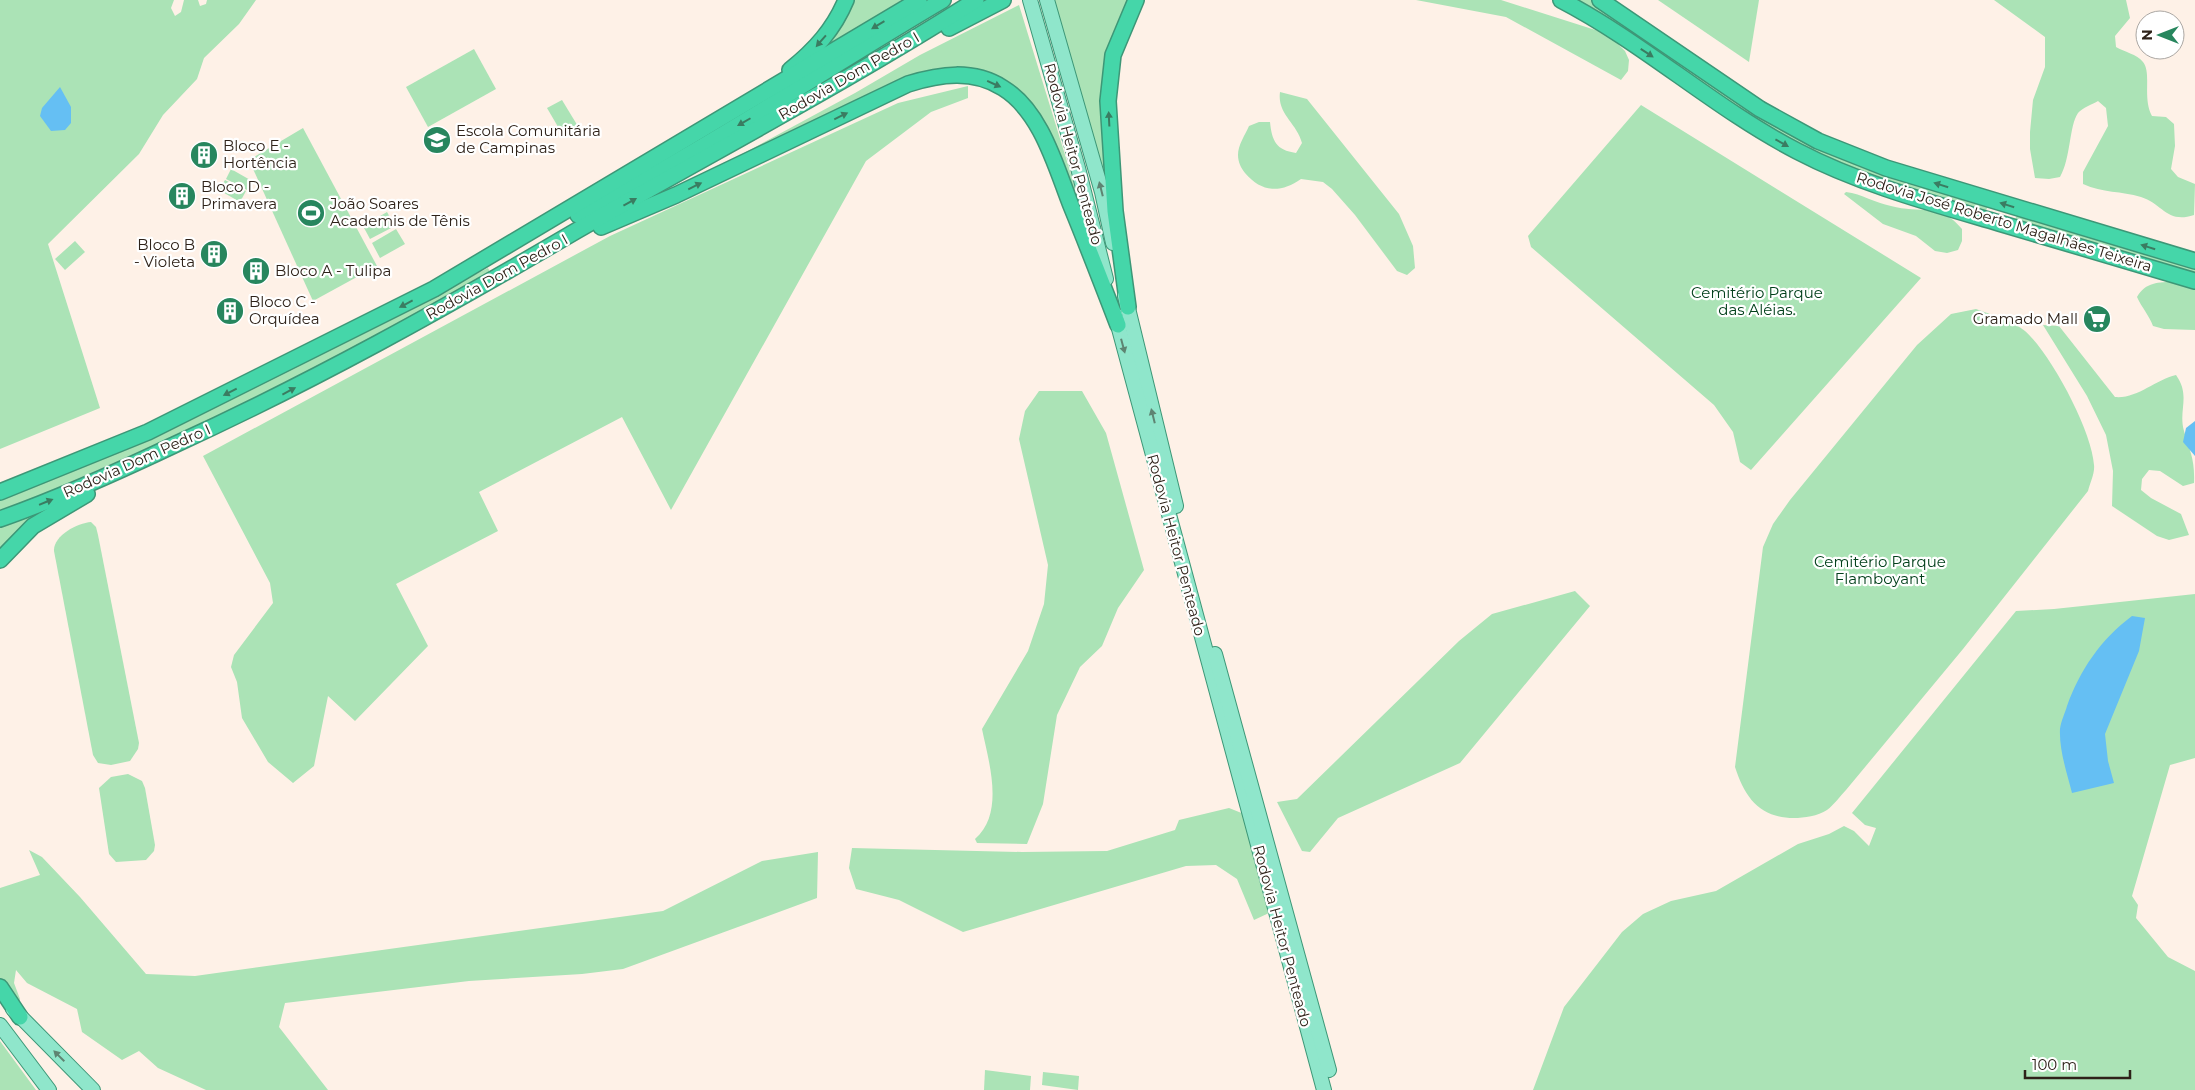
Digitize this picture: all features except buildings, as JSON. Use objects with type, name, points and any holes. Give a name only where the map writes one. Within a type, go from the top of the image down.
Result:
[{"type":"highway","points":[[638,166],[681,135],[788,72],[822,41],[834,25],[846,0]]},
{"type":"highway","name":"Rodovia Dom Pedro I","points":[[0,492],[148,432],[434,289],[590,197],[638,166],[814,65],[919,0]]},
{"type":"highway","points":[[434,289],[642,181],[796,91],[904,22],[943,0]]},
{"type":"highway","name":"Rodovia Dom Pedro I","points":[[0,519],[104,478],[256,408],[523,264],[836,85],[976,0]]},
{"type":"highway","points":[[703,161],[1003,0]]},
{"type":"highway","points":[[1547,0],[1622,36]]},
{"type":"highway","name":"Rodovia José Roberto Magalhães Teixeira","points":[[1561,0],[1622,36],[1720,104],[1798,152],[1867,181],[2195,281]]},
{"type":"highway","name":"Rodovia José Roberto Magalhães Teixeira","points":[[1600,0],[1734,92],[1779,120],[1827,145],[1886,168],[2195,260]]},
{"type":"highway","points":[[1615,0],[1734,92]]},
{"type":"highway","points":[[1128,307],[1115,211],[1108,101],[1113,55],[1136,3]]},
{"type":"highway","points":[[523,264],[676,195],[908,84],[944,75],[961,74],[977,77],[1003,88],[1024,107],[1034,121],[1055,165],[1118,325]]},
{"type":"highway","points":[[0,560],[21,537],[55,511],[256,408]]},
{"type":"highway","points":[[0,987],[20,1017]]},
{"type":"main road","name":"Rodovia Heitor Penteado","points":[[1030,0],[1078,168],[1118,325],[1324,1090]]},
{"type":"main road","name":"Rodovia Heitor Penteado","points":[[1047,0],[1102,192],[1180,522],[1334,1090]]},
{"type":"main road","points":[[0,995],[94,1090]]},
{"type":"main road","points":[[0,1025],[49,1090]]},
{"type":"green space","points":[[0,0],[174,0],[171,8],[175,16],[181,12],[184,0],[198,0],[200,6],[206,4],[207,0],[256,0],[239,24],[204,58],[197,79],[163,115],[139,154],[48,244],[100,408],[0,449]]},
{"type":"green space","points":[[850,0],[902,0],[820,52]]},
{"type":"green space","points":[[1054,0],[1130,0],[1115,28],[1108,51],[1106,180]]},
{"type":"green space","points":[[1416,0],[1501,0],[1608,34],[1625,51],[1629,60],[1628,71],[1621,80],[1506,17]]},
{"type":"green space","points":[[1568,0],[1591,0],[1631,25],[1738,99],[1988,205],[1985,214],[1905,190],[1800,148]]},
{"type":"green space","points":[[1658,0],[1759,0],[1749,62]]},
{"type":"green space","points":[[1994,0],[2126,0],[2130,18],[2115,36],[2116,47],[2135,56],[2135,60],[2141,60],[2146,67],[2148,102],[2152,116],[2166,117],[2174,124],[2175,146],[2171,169],[2178,177],[2195,184],[2194,215],[2177,217],[2141,197],[2098,189],[2083,184],[2083,172],[2108,126],[2106,108],[2098,101],[2080,111],[2075,119],[2064,169],[2060,177],[2049,179],[2035,178],[2030,149],[2030,132],[2033,100],[2045,67],[2045,37]]},
{"type":"green space","points":[[1019,5],[1093,246],[1030,109],[954,71],[692,181],[855,93],[920,55]]},
{"type":"green space","points":[[474,49],[496,89],[428,127],[406,87]]},
{"type":"green space","points":[[968,86],[968,98],[931,112],[866,161],[671,510],[622,417],[479,492],[498,531],[396,584],[428,646],[355,721],[328,696],[314,766],[293,783],[268,762],[242,718],[237,682],[231,667],[234,655],[273,603],[270,583],[203,456],[610,236],[898,103]]},
{"type":"green space","points":[[1280,92],[1307,99],[1399,214],[1413,246],[1415,268],[1407,275],[1397,271],[1355,215],[1332,189],[1323,182],[1301,179],[1286,187],[1272,189],[1251,180],[1241,167],[1238,158],[1240,144],[1249,126],[1259,122],[1270,122],[1276,144],[1284,150],[1296,153],[1302,143],[1296,130],[1284,113],[1281,106]]},
{"type":"green space","points":[[562,100],[579,128],[564,137],[547,108]]},
{"type":"green space","name":"Cemitério Parque das Aléias.","points":[[1641,105],[1921,278],[1751,470],[1740,462],[1733,432],[1714,405],[1531,247],[1528,236]]},
{"type":"green space","name":"João Soares Academis de Tênis","points":[[303,128],[377,266],[313,301],[249,160]]},
{"type":"green space","points":[[231,169],[252,181],[247,190],[226,179]]},
{"type":"green space","points":[[225,180],[246,191],[240,202],[219,190]]},
{"type":"green space","points":[[1846,192],[1891,206],[1929,210],[1946,215],[1962,229],[1962,241],[1958,250],[1947,253],[1935,251],[1916,236],[1883,224],[1844,194]]},
{"type":"green space","points":[[387,212],[395,226],[370,239],[363,226]]},
{"type":"green space","points":[[2018,213],[2195,265],[2195,276],[2014,222]]},
{"type":"green space","points":[[396,229],[405,244],[380,258],[372,243]]},
{"type":"green space","points":[[75,241],[85,252],[65,270],[55,259]]},
{"type":"green space","points":[[488,268],[490,272],[322,365],[170,443],[0,512],[0,499],[164,431]]},
{"type":"green space","points":[[2175,282],[2195,286],[2195,330],[2164,329],[2153,326],[2137,297],[2144,288],[2153,284]]},
{"type":"green space","name":"Cemitério Parque Flamboyant","points":[[1976,309],[2008,321],[2025,331],[2058,375],[2078,414],[2092,450],[2094,468],[2088,491],[1963,649],[1832,806],[1823,812],[1806,817],[1782,817],[1772,814],[1763,810],[1749,797],[1735,767],[1763,547],[1773,524],[1790,500],[1917,345],[1951,314]]},
{"type":"green space","points":[[2043,325],[2059,326],[2115,397],[2131,395],[2176,375],[2184,396],[2182,416],[2184,431],[2193,462],[2194,483],[2183,486],[2160,471],[2149,470],[2142,479],[2141,490],[2151,498],[2181,514],[2189,535],[2169,540],[2157,536],[2112,506],[2113,471],[2106,435],[2087,396]]},
{"type":"green space","points":[[1039,391],[1082,391],[1106,433],[1144,570],[1118,608],[1102,646],[1080,667],[1057,715],[1043,804],[1027,844],[977,843],[975,839],[984,828],[990,816],[992,802],[991,772],[982,729],[1028,651],[1044,604],[1048,565],[1019,439],[1025,411]]},
{"type":"green space","points":[[54,506],[33,519],[0,549],[0,525]]},
{"type":"green space","points":[[91,522],[96,527],[98,535],[139,743],[138,749],[130,761],[111,765],[98,763],[93,755],[54,551],[57,540],[67,531]]},
{"type":"green space","points":[[1575,591],[1590,606],[1460,763],[1338,818],[1310,852],[1302,851],[1277,802],[1297,799],[1459,641],[1492,614]]},
{"type":"green space","points":[[2195,594],[2195,758],[2170,765],[2132,896],[2138,905],[2136,918],[2168,957],[2195,971],[2195,1090],[1533,1090],[1564,1007],[1622,932],[1643,914],[1671,901],[1716,891],[1798,844],[1829,834],[1844,826],[1854,831],[1869,846],[1876,828],[1865,825],[1852,813],[2016,611],[2054,609]]},
{"type":"green space","points":[[128,774],[142,781],[145,788],[155,845],[154,851],[146,860],[116,862],[109,854],[99,788],[111,777]]},
{"type":"green space","points":[[1229,808],[1244,814],[1269,913],[1254,920],[1237,879],[1216,865],[1186,866],[963,932],[899,900],[856,889],[849,868],[852,848],[1022,852],[1107,851],[1175,830],[1179,820]]},
{"type":"green space","points":[[29,850],[42,857],[80,897],[146,974],[195,976],[663,911],[762,861],[818,852],[817,898],[623,969],[582,974],[469,981],[285,1003],[279,1027],[328,1090],[206,1090],[158,1068],[139,1051],[122,1060],[82,1032],[77,1009],[27,983],[16,970],[14,983],[20,999],[18,1007],[0,980],[0,888],[40,875]]},
{"type":"green space","points":[[0,1041],[36,1090],[0,1090]]},
{"type":"green space","points":[[985,1070],[1031,1076],[1030,1090],[984,1090]]},
{"type":"green space","points":[[1043,1072],[1079,1076],[1078,1090],[1042,1085]]},
{"type":"water","points":[[60,87],[71,107],[71,123],[65,130],[51,131],[40,116],[42,108]]},
{"type":"water","points":[[2195,421],[2195,456],[2183,442],[2186,428]]},
{"type":"water","points":[[2132,616],[2145,618],[2139,651],[2105,734],[2108,761],[2114,783],[2072,793],[2061,745],[2060,729],[2062,720],[2078,680],[2093,656],[2101,645]]},
{"type":"place","name":"Escola Comunitária de Campinas","points":[[437,140]]},
{"type":"place","name":"Bloco E - Hortência","points":[[204,155]]},
{"type":"place","name":"Bloco D - Primavera","points":[[182,196]]},
{"type":"place","name":"João Soares Academis de Tênis","points":[[311,213]]},
{"type":"place","name":"Bloco B - Violeta","points":[[214,254]]},
{"type":"place","name":"Bloco A - Tulipa","points":[[256,271]]},
{"type":"place","name":"Bloco C - Orquídea","points":[[230,311]]},
{"type":"place","name":"Gramado Mall","points":[[2097,319]]}]
